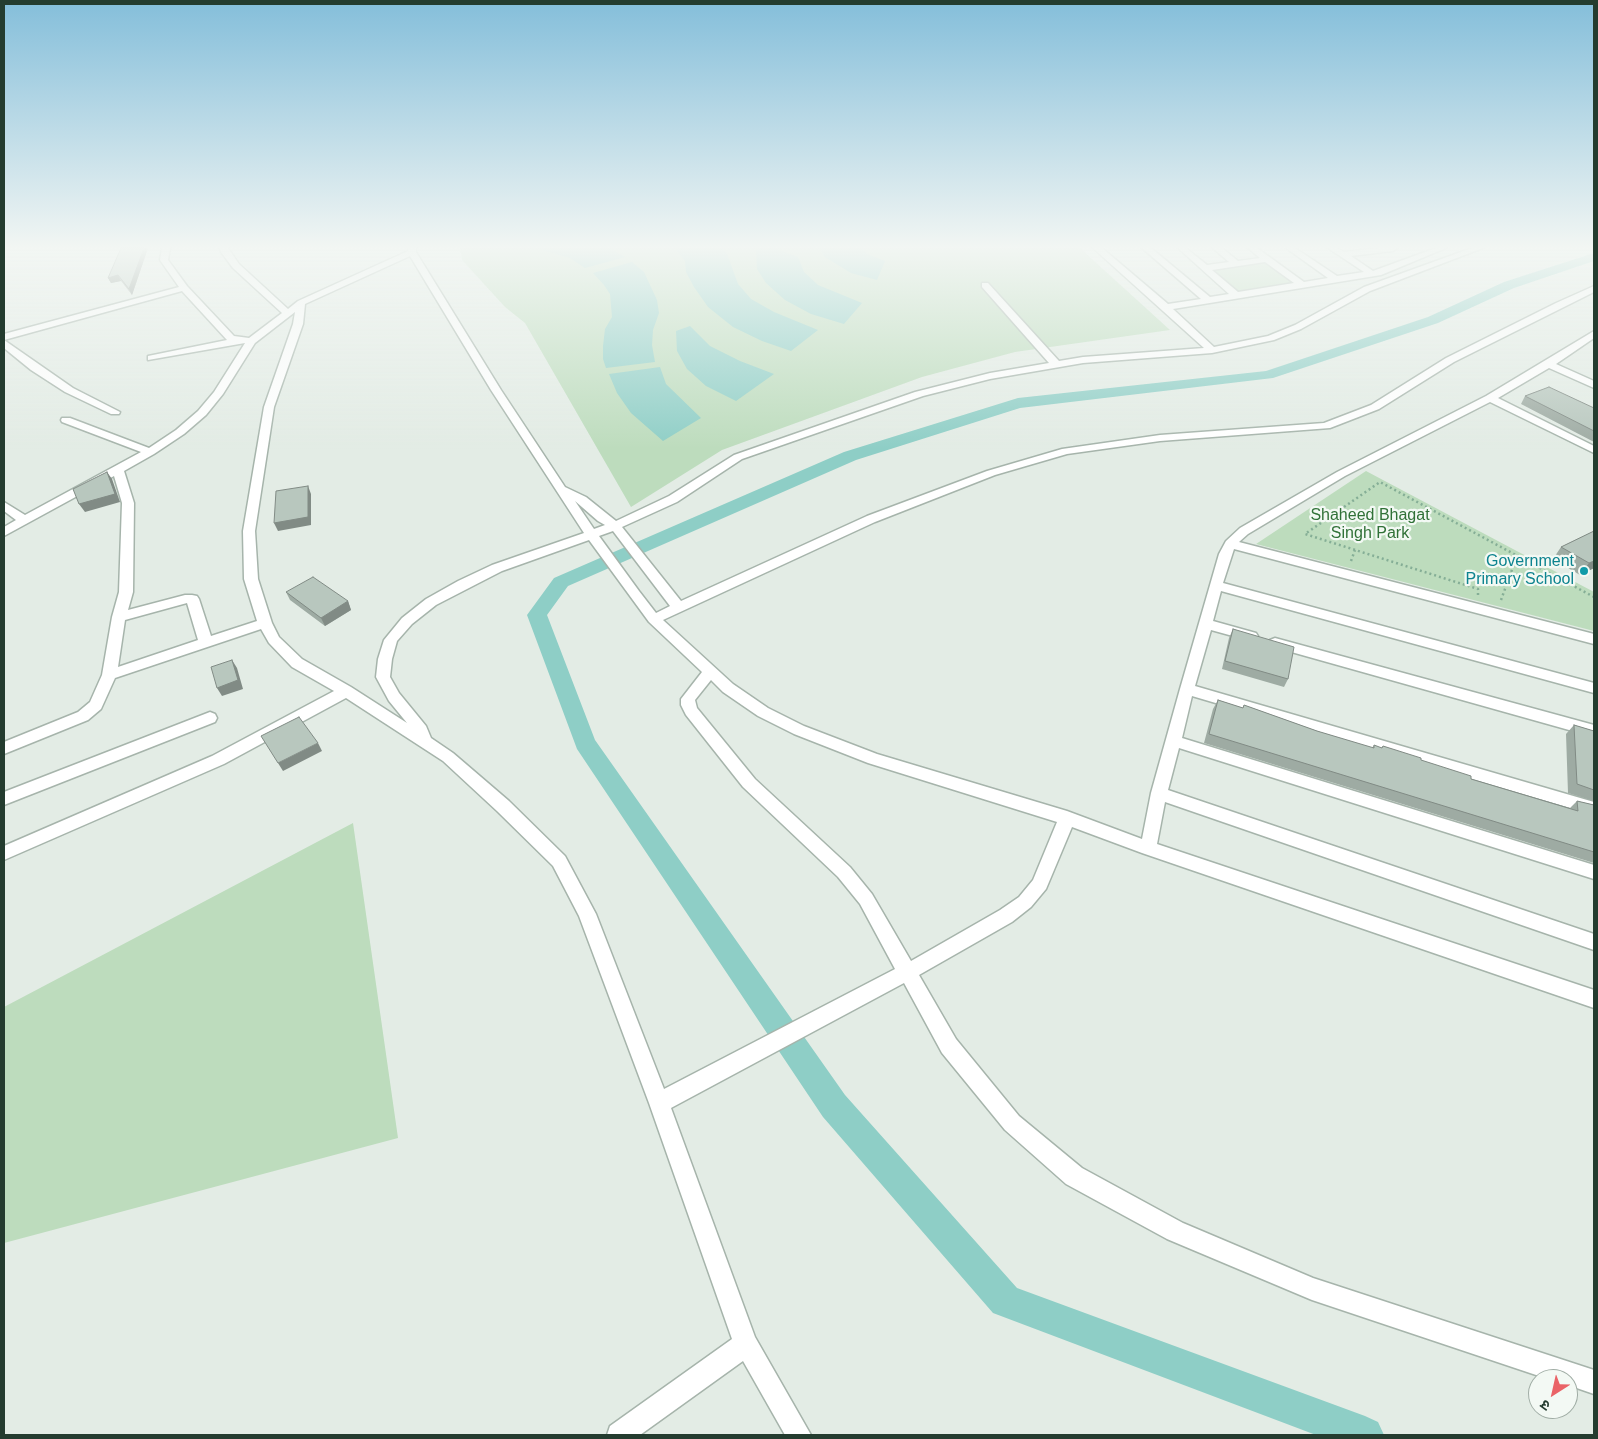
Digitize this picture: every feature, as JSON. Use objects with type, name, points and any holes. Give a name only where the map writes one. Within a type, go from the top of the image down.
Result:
[{"type":"street","points":[[4,337],[84,315]]},
{"type":"street","points":[[209,315],[226,334],[240,340]]},
{"type":"street","points":[[4,532],[150,452],[180,432],[202,413],[218,394],[251,341],[284,315]]},
{"type":"street","points":[[299,315],[298,324],[269,407],[249,531],[251,579],[265,623],[274,640],[298,663],[346,691],[448,757],[503,806],[559,861],[587,914],[659,1103],[746,1344],[799,1435]]},
{"type":"street","points":[[451,315],[496,390],[591,535],[634,594],[654,619],[710,672],[728,688],[763,712],[799,730],[873,759],[1067,818],[1148,848],[1594,1000]]},
{"type":"street","points":[[1012,315],[1056,364]]},
{"type":"street","points":[[1175,315],[1212,350]]},
{"type":"street","points":[[424,741],[421,730],[414,719],[394,697],[383,677],[385,659],[391,640],[407,621],[431,602],[463,584],[532,554],[591,535],[617,530],[673,499],[738,458],[761,448],[918,394],[990,376],[1056,364],[1212,350],[1271,338],[1298,327],[1320,315]]},
{"type":"street","points":[[654,619],[871,519],[992,473],[1066,450],[1160,438],[1326,426],[1375,407],[1450,360],[1537,315]]},
{"type":"street","points":[[1148,848],[1159,793],[1187,689],[1225,554],[1230,544],[1244,531],[1341,474],[1490,398],[1549,364],[1594,334]]},
{"type":"street","points":[[152,358],[240,340],[251,341]]},
{"type":"street","points":[[4,343],[35,368],[69,390],[115,412]]},
{"type":"street","points":[[1549,364],[1594,385]]},
{"type":"street","points":[[1490,398],[1594,450]]},
{"type":"street","points":[[66,420],[150,452]]},
{"type":"street","points":[[4,748],[83,716],[96,705],[109,675],[119,617],[126,592],[128,502],[118,470]]},
{"type":"street","points":[[561,489],[582,500],[617,530],[678,608]]},
{"type":"street","points":[[4,506],[25,521]]},
{"type":"street","points":[[1230,544],[1594,639]]},
{"type":"street","points":[[1216,586],[1594,688]]},
{"type":"street","points":[[119,617],[185,599],[192,599],[206,642]]},
{"type":"street","points":[[109,675],[265,623]]},
{"type":"street","points":[[1206,624],[1594,731]]},
{"type":"street","points":[[710,672],[688,699],[691,711],[749,783],[844,872],[866,899],[901,975],[949,1046],[1012,1123],[1074,1176],[1175,1231],[1312,1289],[1594,1382]]},
{"type":"street","points":[[1187,689],[1594,809]]},
{"type":"street","points":[[4,853],[218,760],[346,691]]},
{"type":"street","points":[[4,799],[210,718]]},
{"type":"street","points":[[1174,741],[1594,872]]},
{"type":"street","points":[[1159,793],[1594,942]]},
{"type":"street","points":[[659,1103],[901,975],[1006,916],[1025,902],[1040,884],[1067,818]]},
{"type":"street","points":[[619,1435],[746,1344]]},
{"type":"path","points":[[1477,597],[1478,589],[1305,534],[1380,482],[1594,597]]},
{"type":"path","points":[[1500,603],[1518,556]]},
{"type":"green space","points":[[515,315],[1154,315],[1170,330],[1015,352],[922,377],[722,450],[631,507],[525,323]]},
{"type":"green space","name":"Shaheed Bhagat Singh Park","points":[[1366,471],[1594,592],[1594,631],[1256,544]]},
{"type":"green space","points":[[353,823],[398,1138],[4,1243],[4,1007]]},
{"type":"water","points":[[612,315],[658,315],[653,330],[652,345],[655,362],[606,368],[603,359],[605,329]]},
{"type":"water","points":[[718,315],[782,315],[818,330],[791,351],[762,341],[733,327]]},
{"type":"water","points":[[815,315],[852,315],[844,324]]},
{"type":"water","points":[[690,326],[710,346],[740,361],[774,374],[736,401],[706,386],[687,369],[677,351],[676,331]]},
{"type":"water","points":[[660,367],[666,384],[701,418],[663,441],[631,413],[617,393],[609,374]]},
{"type":"building","points":[[1549,387],[1594,408],[1594,431],[1525,396]]},
{"type":"building","points":[[107,472],[115,494],[79,504],[73,489]]},
{"type":"building","points":[[308,486],[308,517],[274,523],[276,491]]},
{"type":"building","points":[[1594,531],[1594,561],[1589,563],[1561,547]]},
{"type":"building","points":[[313,577],[348,601],[321,618],[286,592]]},
{"type":"building","points":[[1233,629],[1294,647],[1288,679],[1225,661]]},
{"type":"building","points":[[232,660],[238,680],[217,688],[211,667]]},
{"type":"building","points":[[1218,700],[1243,708],[1244,705],[1317,731],[1374,748],[1374,745],[1382,748],[1383,746],[1471,776],[1471,779],[1578,811],[1577,801],[1594,805],[1594,852],[1209,734]]},
{"type":"building","points":[[299,717],[318,743],[278,763],[261,736]]},
{"type":"building","points":[[1574,725],[1594,731],[1594,790],[1577,784]]},
{"type":"waterway","points":[[1365,1435],[1005,1301],[834,1106],[585,743],[537,615],[561,582],[850,456],[1018,403],[1268,375],[1444,315]]},
{"type":"place","name":"Government Primary School","points":[[1584,571]]}]
